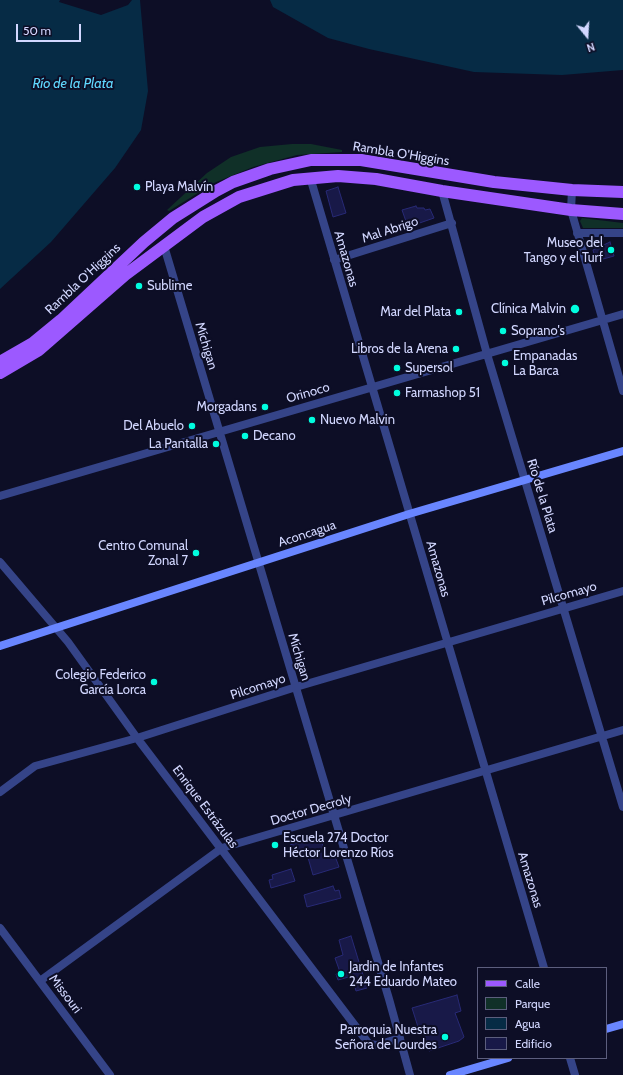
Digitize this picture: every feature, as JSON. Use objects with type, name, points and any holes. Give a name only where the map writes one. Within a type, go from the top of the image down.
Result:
[{"type":"main road","name":"Rambla O'Higgins","points":[[0,362],[33,343],[61,320],[144,242],[173,218],[216,190],[233,182],[270,169],[311,160],[361,160],[454,176],[572,190],[623,192]]},
{"type":"main road","name":"Rambla O'Higgins","points":[[0,373],[18,364],[55,338],[125,275],[203,217],[227,203],[257,191],[310,177],[338,176],[376,180],[571,210],[623,214]]},
{"type":"street","name":"Amazonas","points":[[310,177],[544,967]]},
{"type":"street","points":[[572,190],[571,210],[623,391]]},
{"type":"street","name":"Río de la Plata","points":[[442,191],[487,354],[623,807]]},
{"type":"street","name":"Mal Abrigo","points":[[334,260],[452,223]]},
{"type":"street","points":[[577,233],[623,232]]},
{"type":"street","name":"Míchigan","points":[[164,246],[410,1075]]},
{"type":"street","name":"Orinoco","points":[[0,496],[623,314]]},
{"type":"street","name":"Aconcagua","points":[[0,646],[409,514],[623,451]]},
{"type":"street","name":"Enrique Estrázulas","points":[[0,562],[56,628],[137,738],[222,848],[369,1044],[377,1046],[400,1038]]},
{"type":"street","name":"Pilcomayo","points":[[0,792],[35,766],[137,738],[296,687],[623,591]]},
{"type":"street","name":"Doctor Decroly","points":[[40,981],[222,848],[623,730]]},
{"type":"street","name":"Missouri","points":[[0,928],[110,1075]]},
{"type":"street","points":[[607,1029],[623,1024]]},
{"type":"street","points":[[450,1075],[505,1059]]},
{"type":"street","points":[[570,1059],[576,1075]]},
{"type":"green space","points":[[311,144],[342,150],[342,152],[297,155],[253,167],[214,183],[169,211],[167,210],[207,173],[231,157],[260,147]]},
{"type":"green space","points":[[582,218],[623,223],[623,228],[583,228],[580,221]]},
{"type":"water","name":"Río de la Plata","points":[[0,0],[60,0],[59,2],[101,15],[128,5],[132,0],[140,0],[148,91],[141,130],[115,168],[51,242],[0,289]]},
{"type":"water","points":[[270,0],[623,0],[623,70],[562,75],[474,72],[369,49],[328,38],[273,7]]},
{"type":"building","points":[[338,187],[346,213],[333,217],[326,191]]},
{"type":"building","points":[[416,206],[417,208],[424,208],[425,210],[430,209],[434,218],[408,227],[402,210]]},
{"type":"building","points":[[610,242],[614,256],[596,261],[593,250]]},
{"type":"building","points":[[320,835],[324,837],[322,843],[326,858],[335,856],[339,867],[313,875],[307,854],[294,858],[290,845]]},
{"type":"building","points":[[291,869],[295,881],[271,888],[269,880],[273,879],[272,875]]},
{"type":"building","points":[[333,886],[335,891],[339,890],[341,898],[307,907],[304,895]]},
{"type":"building","points":[[351,936],[367,988],[356,991],[352,976],[338,980],[336,974],[340,972],[335,958],[343,955],[339,940]]},
{"type":"building","points":[[457,995],[461,1011],[455,1013],[464,1037],[459,1041],[429,1051],[423,1029],[419,1030],[412,1008]]},
{"type":"place","name":"Playa Malvín","points":[[137,187]]},
{"type":"place","name":"Museo del Tango y el Turf","points":[[611,250]]},
{"type":"place","name":"Sublime","points":[[139,286]]},
{"type":"place","name":"Clínica Malvin","points":[[575,309]]},
{"type":"place","name":"Mar del Plata","points":[[459,312]]},
{"type":"place","name":"Soprano's","points":[[503,331]]},
{"type":"place","name":"Libros de la Arena","points":[[456,349]]},
{"type":"place","name":"Empanadas La Barca","points":[[505,363]]},
{"type":"place","name":"Supersol","points":[[397,368]]},
{"type":"place","name":"Farmashop 51","points":[[397,393]]},
{"type":"place","name":"Morgadans","points":[[265,407]]},
{"type":"place","name":"Nuevo Malvin","points":[[312,420]]},
{"type":"place","name":"Del Abuelo","points":[[192,426]]},
{"type":"place","name":"Decano","points":[[245,436]]},
{"type":"place","name":"La Pantalla","points":[[216,444]]},
{"type":"place","name":"Centro Comunal Zonal 7","points":[[196,553]]},
{"type":"place","name":"Colegio Federico García Lorca","points":[[154,682]]},
{"type":"place","name":"Escuela 274 Doctor Héctor Lorenzo Ríos","points":[[275,845]]},
{"type":"place","name":"Jardin de Infantes 244 Eduardo Mateo","points":[[341,974]]},
{"type":"place","name":"Parroquia Nuestra Señora de Lourdes","points":[[445,1037]]}]
